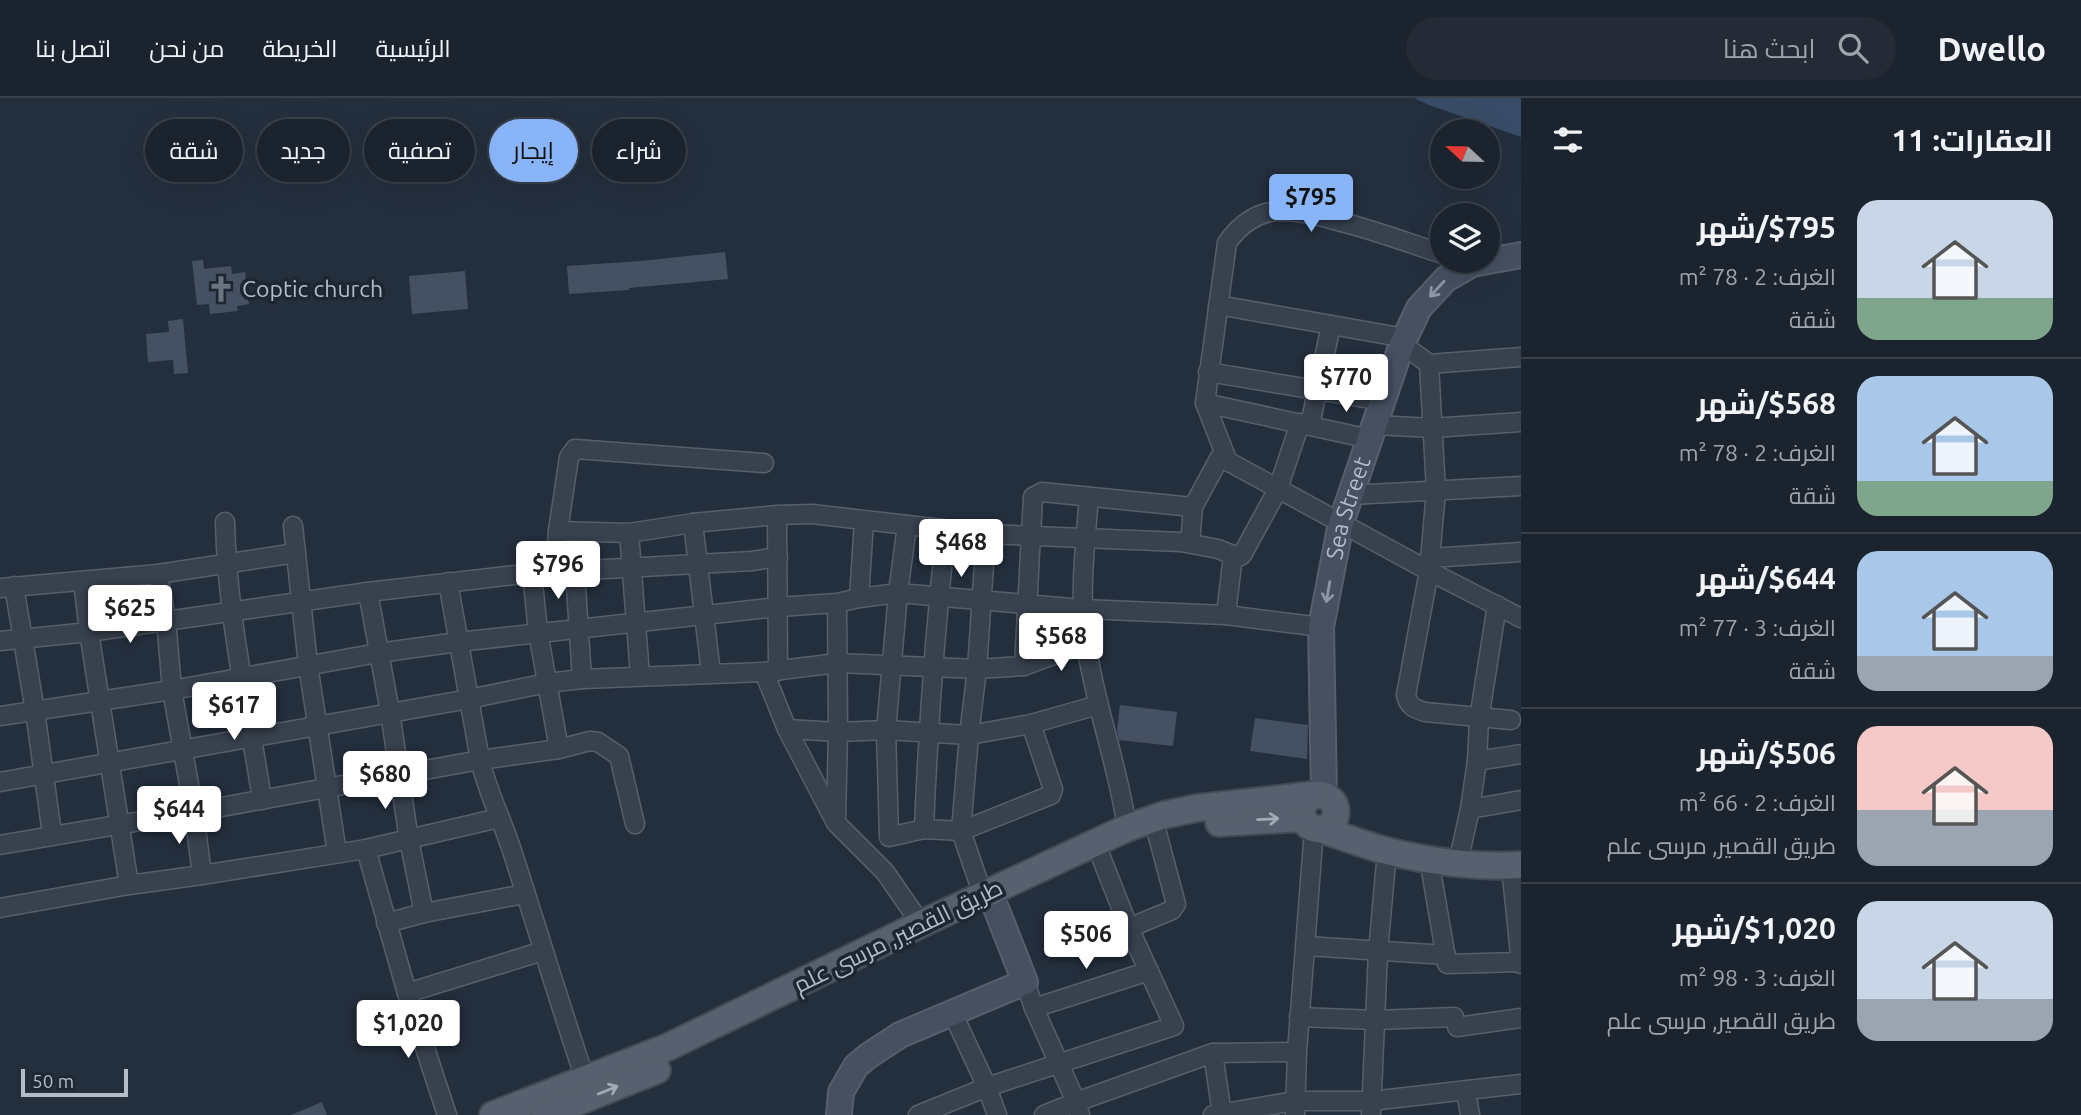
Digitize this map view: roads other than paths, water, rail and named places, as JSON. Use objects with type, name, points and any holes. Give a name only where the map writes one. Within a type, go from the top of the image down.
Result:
[{"type":"main road","name":"طريق القصير, مرسى علم","points":[[493,1115],[577,1095],[685,1058],[1127,828],[1164,815],[1196,808],[1315,813],[1388,851],[1458,863],[1516,865]]},
{"type":"main road","name":"طريق القصير, مرسى علم","points":[[545,1115],[668,1047],[921,924],[989,901],[1157,833],[1315,813]]},
{"type":"street","points":[[1228,462],[1205,403],[1227,243],[1235,231],[1245,222],[1279,211],[1311,214],[1430,250]]},
{"type":"street","name":"Sea Street","points":[[1500,258],[1521,255]]},
{"type":"street","name":"Sea Street","points":[[1315,813],[1321,627],[1341,523],[1404,341],[1419,308],[1454,273]]},
{"type":"street","points":[[1218,305],[1404,341],[1429,364],[1436,491],[1430,565],[1407,701],[1416,710],[1425,712],[1511,720]]},
{"type":"street","points":[[558,531],[629,533],[693,523],[812,514],[986,534],[1190,543],[1238,557],[1242,555],[1278,489],[1305,424],[1317,390],[1331,325]]},
{"type":"street","points":[[1429,364],[1521,357]]},
{"type":"street","points":[[1208,372],[1382,401]]},
{"type":"street","points":[[1205,403],[1305,424],[1373,432],[1521,422]]},
{"type":"street","points":[[555,572],[569,457],[578,448],[764,463]]},
{"type":"street","points":[[1190,543],[1193,507],[1220,457],[1341,523],[1430,565],[1521,618]]},
{"type":"street","points":[[1352,495],[1521,486]]},
{"type":"street","points":[[1024,666],[1035,494],[1042,492],[1193,507]]},
{"type":"street","points":[[1089,497],[1083,609],[1086,643],[1098,705],[1123,800],[1127,828]]},
{"type":"street","points":[[777,515],[778,607],[771,672],[787,729],[836,823],[885,872],[921,924]]},
{"type":"street","points":[[859,598],[864,521]]},
{"type":"street","points":[[225,522],[226,565],[232,612],[262,800]]},
{"type":"street","points":[[693,523],[711,673]]},
{"type":"street","points":[[889,836],[886,730],[907,525]]},
{"type":"street","points":[[293,526],[308,665],[337,853]]},
{"type":"street","points":[[924,830],[928,734],[946,530]]},
{"type":"street","points":[[629,533],[640,676]]},
{"type":"street","points":[[986,534],[977,669],[961,831],[1078,1108]]},
{"type":"street","points":[[1430,565],[1521,552]]},
{"type":"street","points":[[52,835],[24,639],[7,587],[158,574],[296,553]]},
{"type":"street","points":[[1226,615],[1233,555]]},
{"type":"street","points":[[0,641],[89,632],[166,619],[448,582],[532,573],[752,561],[778,556]]},
{"type":"street","points":[[576,571],[582,679]]},
{"type":"street","points":[[532,573],[538,632],[559,749]]},
{"type":"street","points":[[158,574],[166,619],[172,690],[194,812],[202,876]]},
{"type":"street","points":[[83,581],[130,885]]},
{"type":"street","points":[[448,582],[487,788],[514,856],[542,951],[577,1095]]},
{"type":"street","points":[[368,592],[390,712],[409,840],[424,913]]},
{"type":"street","points":[[0,716],[458,642],[837,603],[898,593],[1083,609],[1226,615],[1321,627]]},
{"type":"street","points":[[836,823],[837,603]]},
{"type":"street","points":[[1458,863],[1470,809],[1477,761],[1479,719],[1497,605]]},
{"type":"street","points":[[0,782],[547,683],[640,676],[771,672],[838,663],[977,669],[1024,666],[1086,643]]},
{"type":"street","points":[[787,729],[838,732],[886,730],[969,735],[1031,724],[1098,705]]},
{"type":"street","points":[[860,845],[889,836],[924,830],[961,831],[1051,795],[1053,789],[1031,724]]},
{"type":"street","points":[[0,845],[480,760],[559,749],[590,741],[598,742],[619,756],[635,824]]},
{"type":"street","points":[[1477,761],[1521,754]]},
{"type":"street","points":[[1470,809],[1521,800]]},
{"type":"street","points":[[1295,1108],[1299,1017],[1315,813]]},
{"type":"street","points":[[0,908],[366,849],[499,818]]},
{"type":"street","points":[[1129,928],[1172,910],[1176,904],[1157,833]]},
{"type":"street","points":[[366,849],[407,993],[447,1115]]},
{"type":"street","points":[[1371,1108],[1378,952],[1388,851]]},
{"type":"street","points":[[918,1115],[987,1087],[1174,1026],[1129,928],[1101,857]]},
{"type":"street","points":[[1429,859],[1447,964],[1521,963],[1516,865]]},
{"type":"street","points":[[386,923],[524,894]]},
{"type":"street","points":[[1306,946],[1446,955]]},
{"type":"street","points":[[407,993],[542,951]]},
{"type":"street","points":[[1034,1008],[1149,971]]},
{"type":"street","points":[[838,1115],[841,1092],[856,1066],[867,1056],[900,1035],[1025,982]]},
{"type":"street","points":[[952,1012],[997,1115]]},
{"type":"street","points":[[1299,1017],[1456,1022],[1521,1018]]},
{"type":"street","points":[[1044,1115],[1078,1108],[1213,1053],[1297,1052]]},
{"type":"street","points":[[1213,1053],[1219,1114],[1295,1108],[1371,1108],[1521,1084]]},
{"type":"street","points":[[1466,1091],[1470,1115]]},
{"type":"water","points":[[1414,98],[1521,98],[1521,137],[1500,130],[1500,119],[1469,119]]},
{"type":"place","name":"Coptic church","points":[[221,289]]}]
